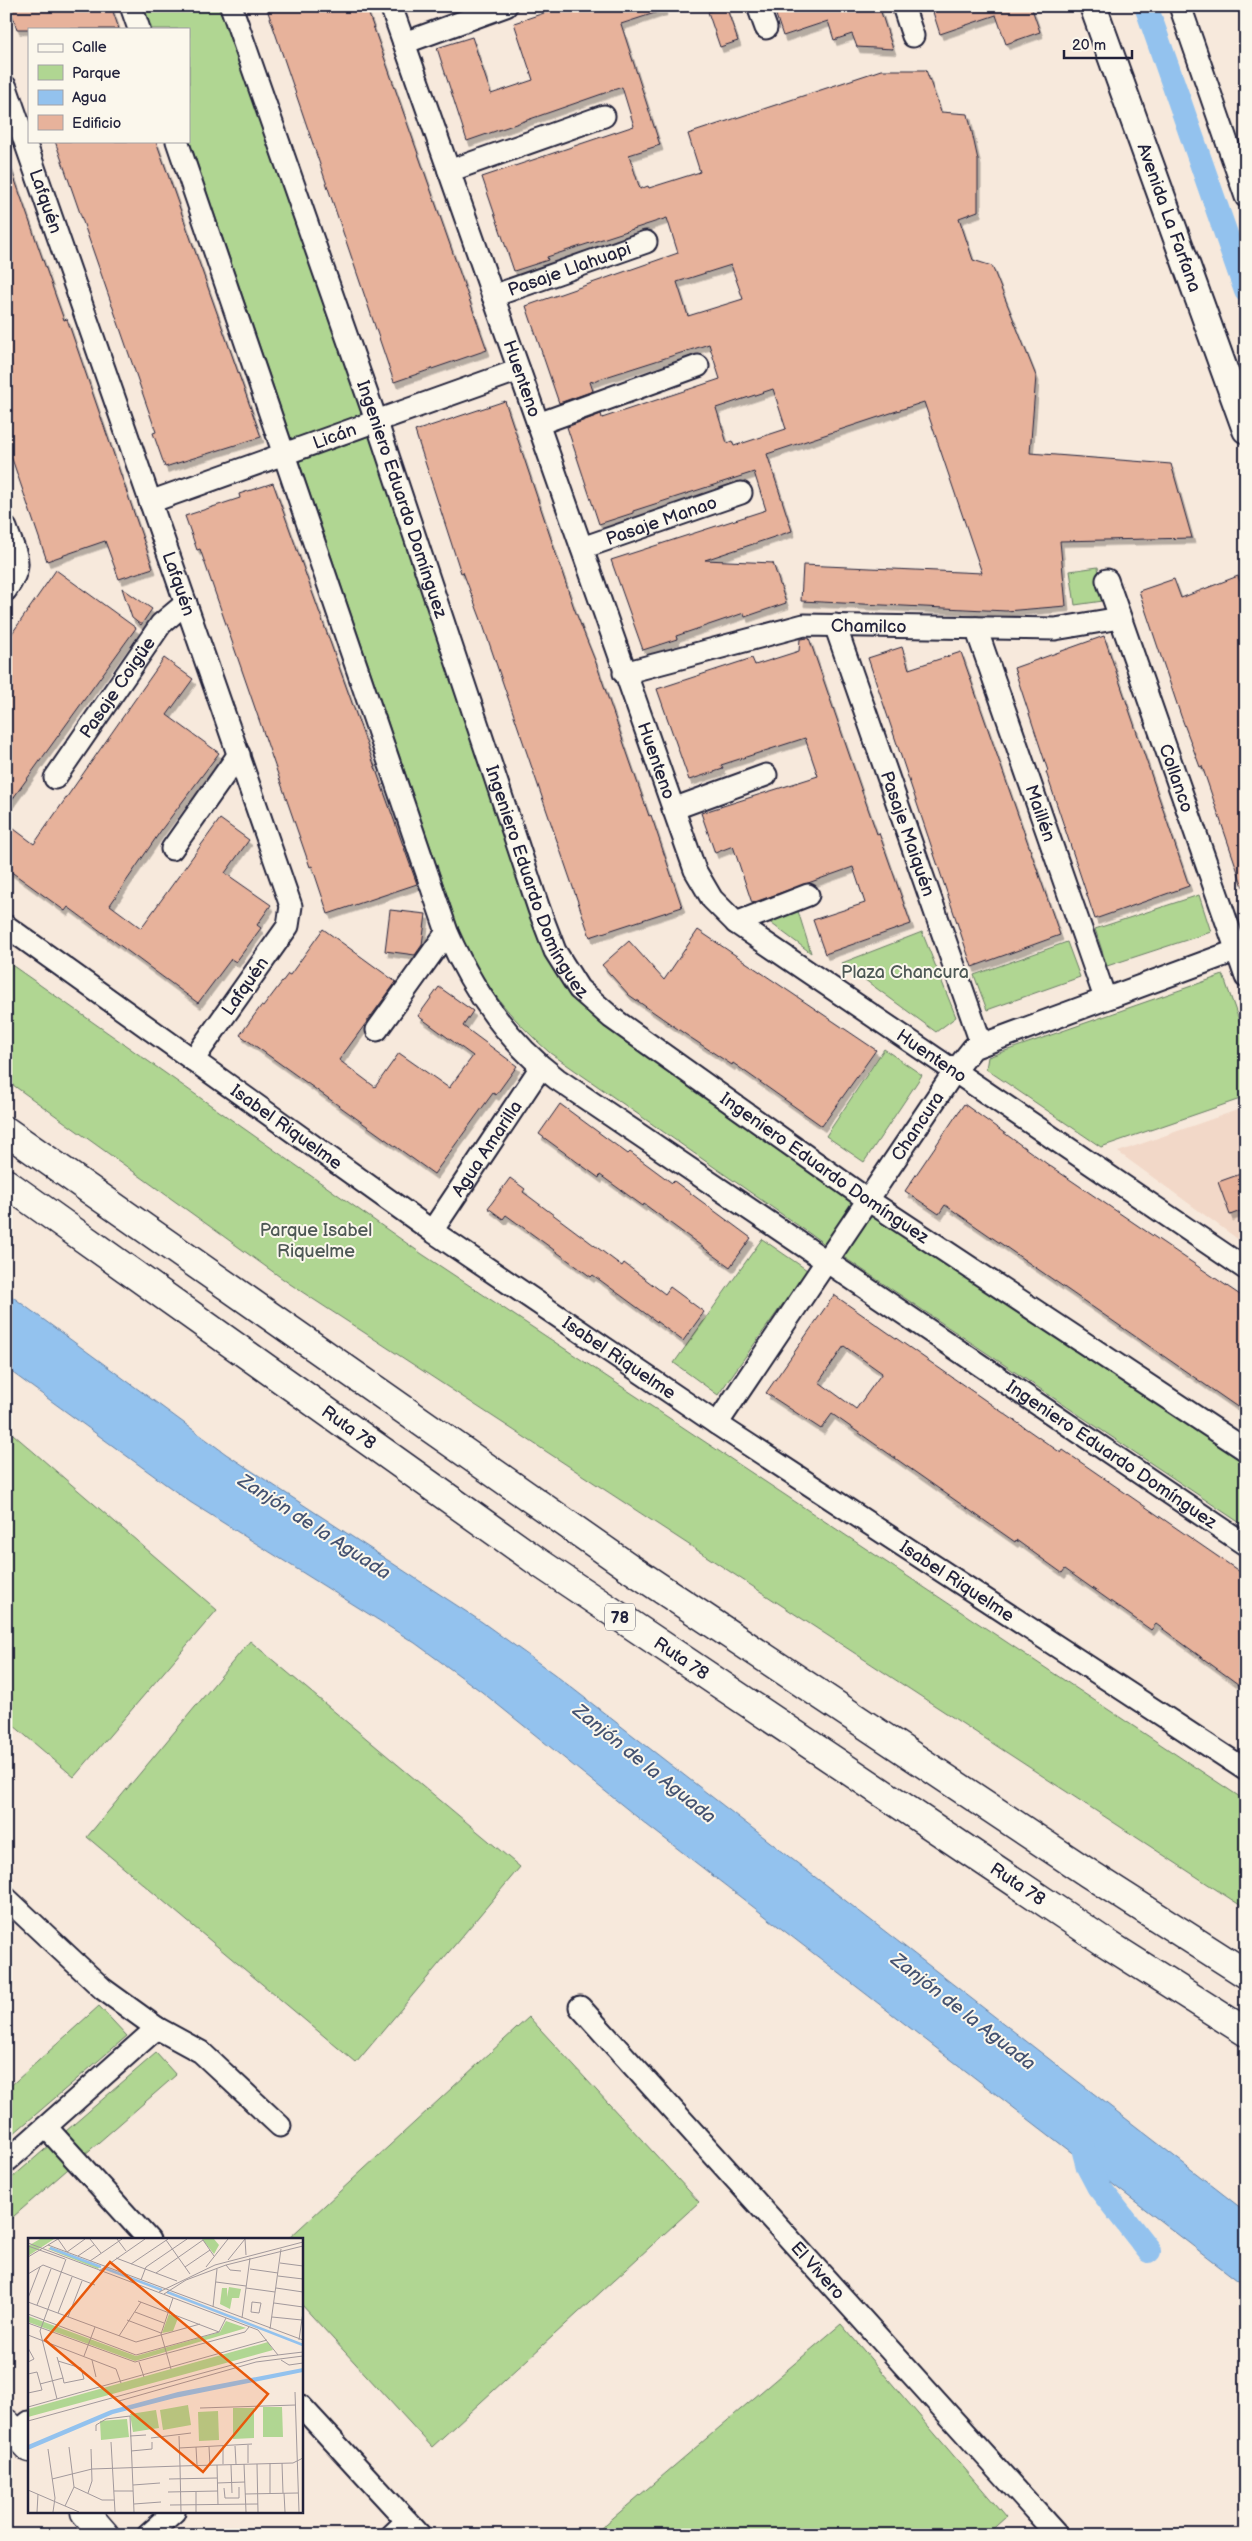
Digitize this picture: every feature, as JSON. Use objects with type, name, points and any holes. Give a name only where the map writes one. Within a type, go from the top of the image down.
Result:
[{"type":"main road","points":[[6,1131],[630,1568],[1088,1873],[1246,1974]]},
{"type":"main road","name":"Ruta 78","points":[[6,1183],[538,1562],[1098,1938],[1246,2032]]},
{"type":"main road","points":[[88,2514],[105,2535]]},
{"type":"street","points":[[131,6],[139,28]]},
{"type":"street","name":"Ingeniero Eduardo Domínguez","points":[[231,6],[376,420],[539,909],[555,950],[579,989],[612,1018],[868,1200],[1246,1450]]},
{"type":"street","name":"Huenteno","points":[[392,6],[624,673],[702,885],[721,910],[736,923],[1246,1269]]},
{"type":"street","points":[[404,43],[506,6]]},
{"type":"street","points":[[758,6],[766,28]]},
{"type":"street","points":[[903,6],[913,36]]},
{"type":"street","name":"Avenida La Farfana","points":[[1093,6],[1246,430]]},
{"type":"street","points":[[1180,6],[1246,197]]},
{"type":"street","name":"Lafquén","points":[[6,88],[290,901],[292,914],[288,926],[194,1060]]},
{"type":"street","points":[[449,171],[604,116]]},
{"type":"street","name":"Ingeniero Eduardo Domínguez","points":[[177,142],[447,932],[462,966],[477,993],[503,1026],[541,1067],[1246,1545]]},
{"type":"street","name":"Pasaje Llahuapi","points":[[493,296],[646,242]]},
{"type":"street","points":[[538,424],[698,366]]},
{"type":"street","name":"Licán","points":[[150,502],[519,370]]},
{"type":"street","name":"Pasaje Manao","points":[[582,548],[741,493]]},
{"type":"street","points":[[6,528],[18,569],[6,590]]},
{"type":"street","name":"Collanco","points":[[1107,580],[1241,948],[1246,977]]},
{"type":"street","name":"Pasaje Coigüe","points":[[55,778],[162,624],[186,604]]},
{"type":"street","name":"Chamilco","points":[[624,673],[804,624],[1055,629],[1120,618]]},
{"type":"street","name":"Pasaje Maiquén","points":[[835,625],[981,1043]]},
{"type":"street","name":"Maillén","points":[[976,628],[1105,998]]},
{"type":"street","points":[[172,849],[238,754]]},
{"type":"street","points":[[673,809],[766,774]]},
{"type":"street","points":[[736,923],[808,894]]},
{"type":"street","name":"Isabel Riquelme","points":[[6,926],[432,1230],[717,1424],[1246,1770]]},
{"type":"street","points":[[377,1030],[447,932]]},
{"type":"street","name":"Chancura","points":[[717,1424],[954,1072],[973,1048],[981,1043],[1241,948]]},
{"type":"street","name":"Agua Amarilla","points":[[432,1230],[541,1067]]},
{"type":"street","points":[[6,1898],[103,1989],[157,2028],[201,2052],[280,2126]]},
{"type":"street","name":"El Vivero","points":[[580,2007],[1057,2535]]},
{"type":"street","points":[[10,2152],[46,2127],[157,2028]]},
{"type":"street","points":[[46,2127],[148,2238]]},
{"type":"street","points":[[302,2407],[406,2530]]},
{"type":"street","points":[[148,2535],[172,2514]]},
{"type":"shaded area","points":[[1246,1107],[1246,1245],[1118,1152]]},
{"type":"green space","points":[[144,6],[220,6],[365,421],[546,956],[571,996],[605,1026],[1246,1458],[1246,1527],[839,1254],[550,1053],[521,1026],[498,999],[469,952],[460,933],[190,142],[190,28],[151,28]]},
{"type":"green space","points":[[1098,567],[1103,601],[1075,605],[1070,571]]},
{"type":"green space","points":[[1199,895],[1211,932],[1107,966],[1095,929]]},
{"type":"green space","points":[[798,911],[811,953],[768,921]]},
{"type":"green space","name":"Plaza Chancura","points":[[922,932],[956,1017],[936,1032],[842,963]]},
{"type":"green space","name":"Plaza Chancura","points":[[1067,942],[1080,977],[987,1010],[974,975]]},
{"type":"green space","name":"Parque Isabel Riquelme","points":[[6,961],[422,1254],[1246,1801],[1246,1909],[290,1284],[6,1080]]},
{"type":"green space","points":[[1223,975],[1246,1040],[1246,1097],[1101,1147],[986,1069],[988,1057]]},
{"type":"green space","points":[[884,1049],[922,1075],[864,1162],[826,1136]]},
{"type":"green space","points":[[762,1239],[807,1270],[718,1395],[674,1363]]},
{"type":"green space","points":[[6,1428],[217,1610],[74,1777],[6,1719]]},
{"type":"green space","points":[[250,1641],[520,1867],[356,2063],[87,1837]]},
{"type":"green space","points":[[99,2006],[127,2036],[6,2140],[6,2090]]},
{"type":"green space","points":[[529,2017],[699,2202],[432,2447],[302,2305],[302,2238],[289,2238]]},
{"type":"green space","points":[[156,2053],[176,2075],[6,2223],[6,2183]]},
{"type":"green space","points":[[841,2324],[1006,2517],[986,2535],[593,2535]]},
{"type":"water","name":"Zanjón de la Aguada","points":[[6,1292],[226,1454],[482,1622],[554,1674],[1246,2212],[1246,2287],[647,1825],[482,1692],[415,1643],[190,1502],[6,1368]]},
{"type":"building","points":[[9,6],[111,6],[119,28],[28,28],[17,29]]},
{"type":"building","points":[[266,6],[366,6],[487,350],[394,382]]},
{"type":"building","points":[[565,6],[663,6],[664,10],[621,24],[660,145],[629,155],[640,189],[700,172],[688,134],[881,70],[926,70],[941,112],[968,114],[978,160],[978,211],[959,218],[973,260],[992,266],[1036,376],[1030,453],[1171,464],[1192,538],[1060,541],[1066,606],[1006,611],[801,601],[803,565],[982,573],[924,402],[767,454],[792,531],[705,560],[773,563],[786,603],[745,617],[744,613],[676,636],[677,639],[643,650],[611,560],[766,510],[754,472],[633,511],[633,513],[599,524],[567,427],[601,414],[602,418],[720,379],[709,344],[590,382],[593,391],[559,403],[526,306],[678,253],[667,218],[547,257],[548,260],[514,271],[482,177],[634,126],[622,87],[467,141],[437,48],[472,37],[491,94],[533,80],[514,23]],"holes":[[[731,265],[743,299],[688,316],[677,282]],[[773,389],[786,429],[734,446],[732,441],[727,443],[716,408]]]},
{"type":"building","points":[[726,6],[738,41],[720,47],[708,12]]},
{"type":"building","points":[[773,6],[879,6],[893,49],[857,47],[852,34],[834,40],[828,21],[783,36]]},
{"type":"building","points":[[931,6],[1031,6],[1040,32],[1006,44],[996,15],[940,34]]},
{"type":"building","points":[[55,142],[156,142],[261,437],[165,467],[153,433],[156,432]]},
{"type":"building","points":[[6,163],[9,163],[64,320],[67,319],[153,568],[119,579],[105,541],[47,561],[10,453],[6,454]]},
{"type":"building","points":[[505,401],[574,608],[596,663],[649,816],[651,815],[682,907],[590,937],[483,625],[463,572],[461,573],[415,431]]},
{"type":"building","points":[[273,483],[417,884],[328,914],[200,549],[197,550],[185,516],[240,498],[239,494]]},
{"type":"building","points":[[56,570],[136,628],[6,808],[6,642]]},
{"type":"building","points":[[1238,576],[1246,596],[1246,886],[1243,887],[1202,766],[1200,767],[1181,716],[1139,591],[1174,579],[1181,598]]},
{"type":"building","points":[[122,588],[152,609],[141,625],[132,618]]},
{"type":"building","points":[[1104,636],[1189,886],[1095,919],[1014,668]]},
{"type":"building","points":[[809,638],[877,834],[879,833],[911,924],[825,954],[813,920],[865,903],[853,867],[752,903],[733,846],[715,853],[701,813],[818,776],[805,738],[721,765],[723,769],[689,780],[657,689],[752,658],[755,665],[799,651],[800,639]]},
{"type":"building","points":[[902,647],[909,669],[961,652],[1060,935],[972,967],[868,658]]},
{"type":"building","points":[[164,658],[193,679],[167,715],[219,753],[162,829],[110,905],[141,928],[220,819],[249,840],[225,873],[271,905],[257,925],[261,928],[236,962],[231,959],[198,1003],[68,907],[65,911],[6,868],[6,823],[34,844]]},
{"type":"building","points":[[390,910],[426,914],[422,945],[415,955],[385,951]]},
{"type":"building","points":[[323,929],[396,982],[339,1060],[375,1087],[399,1053],[449,1088],[473,1056],[418,1016],[439,987],[473,1011],[463,1026],[517,1066],[496,1095],[493,1093],[434,1174],[240,1035],[261,1006],[263,1007],[288,974],[290,975]]},
{"type":"building","points":[[698,930],[876,1050],[822,1126],[733,1063],[732,1065],[629,995],[602,965],[629,941],[664,980]]},
{"type":"building","points":[[560,1104],[628,1154],[630,1152],[672,1183],[674,1181],[751,1238],[730,1267],[644,1204],[643,1206],[600,1175],[599,1178],[539,1134]]},
{"type":"building","points":[[964,1104],[1050,1166],[1246,1299],[1246,1413],[945,1205],[939,1214],[905,1191]]},
{"type":"building","points":[[1246,1172],[1246,1209],[1230,1215],[1218,1182]]},
{"type":"building","points":[[510,1178],[525,1189],[523,1192],[622,1266],[624,1263],[665,1294],[670,1287],[704,1312],[683,1341],[593,1275],[591,1277],[506,1215],[503,1219],[488,1208]]},
{"type":"building","points":[[834,1295],[1061,1453],[1063,1450],[1246,1576],[1246,1690],[1156,1624],[1151,1630],[1065,1569],[1062,1573],[1016,1540],[1015,1542],[832,1414],[821,1429],[766,1393]],"holes":[[[844,1346],[882,1373],[856,1409],[819,1382]]]},
{"type":"waterway","points":[[1146,6],[1246,291]]},
{"type":"waterway","points":[[1080,2137],[1088,2167],[1098,2186],[1149,2251]]}]
